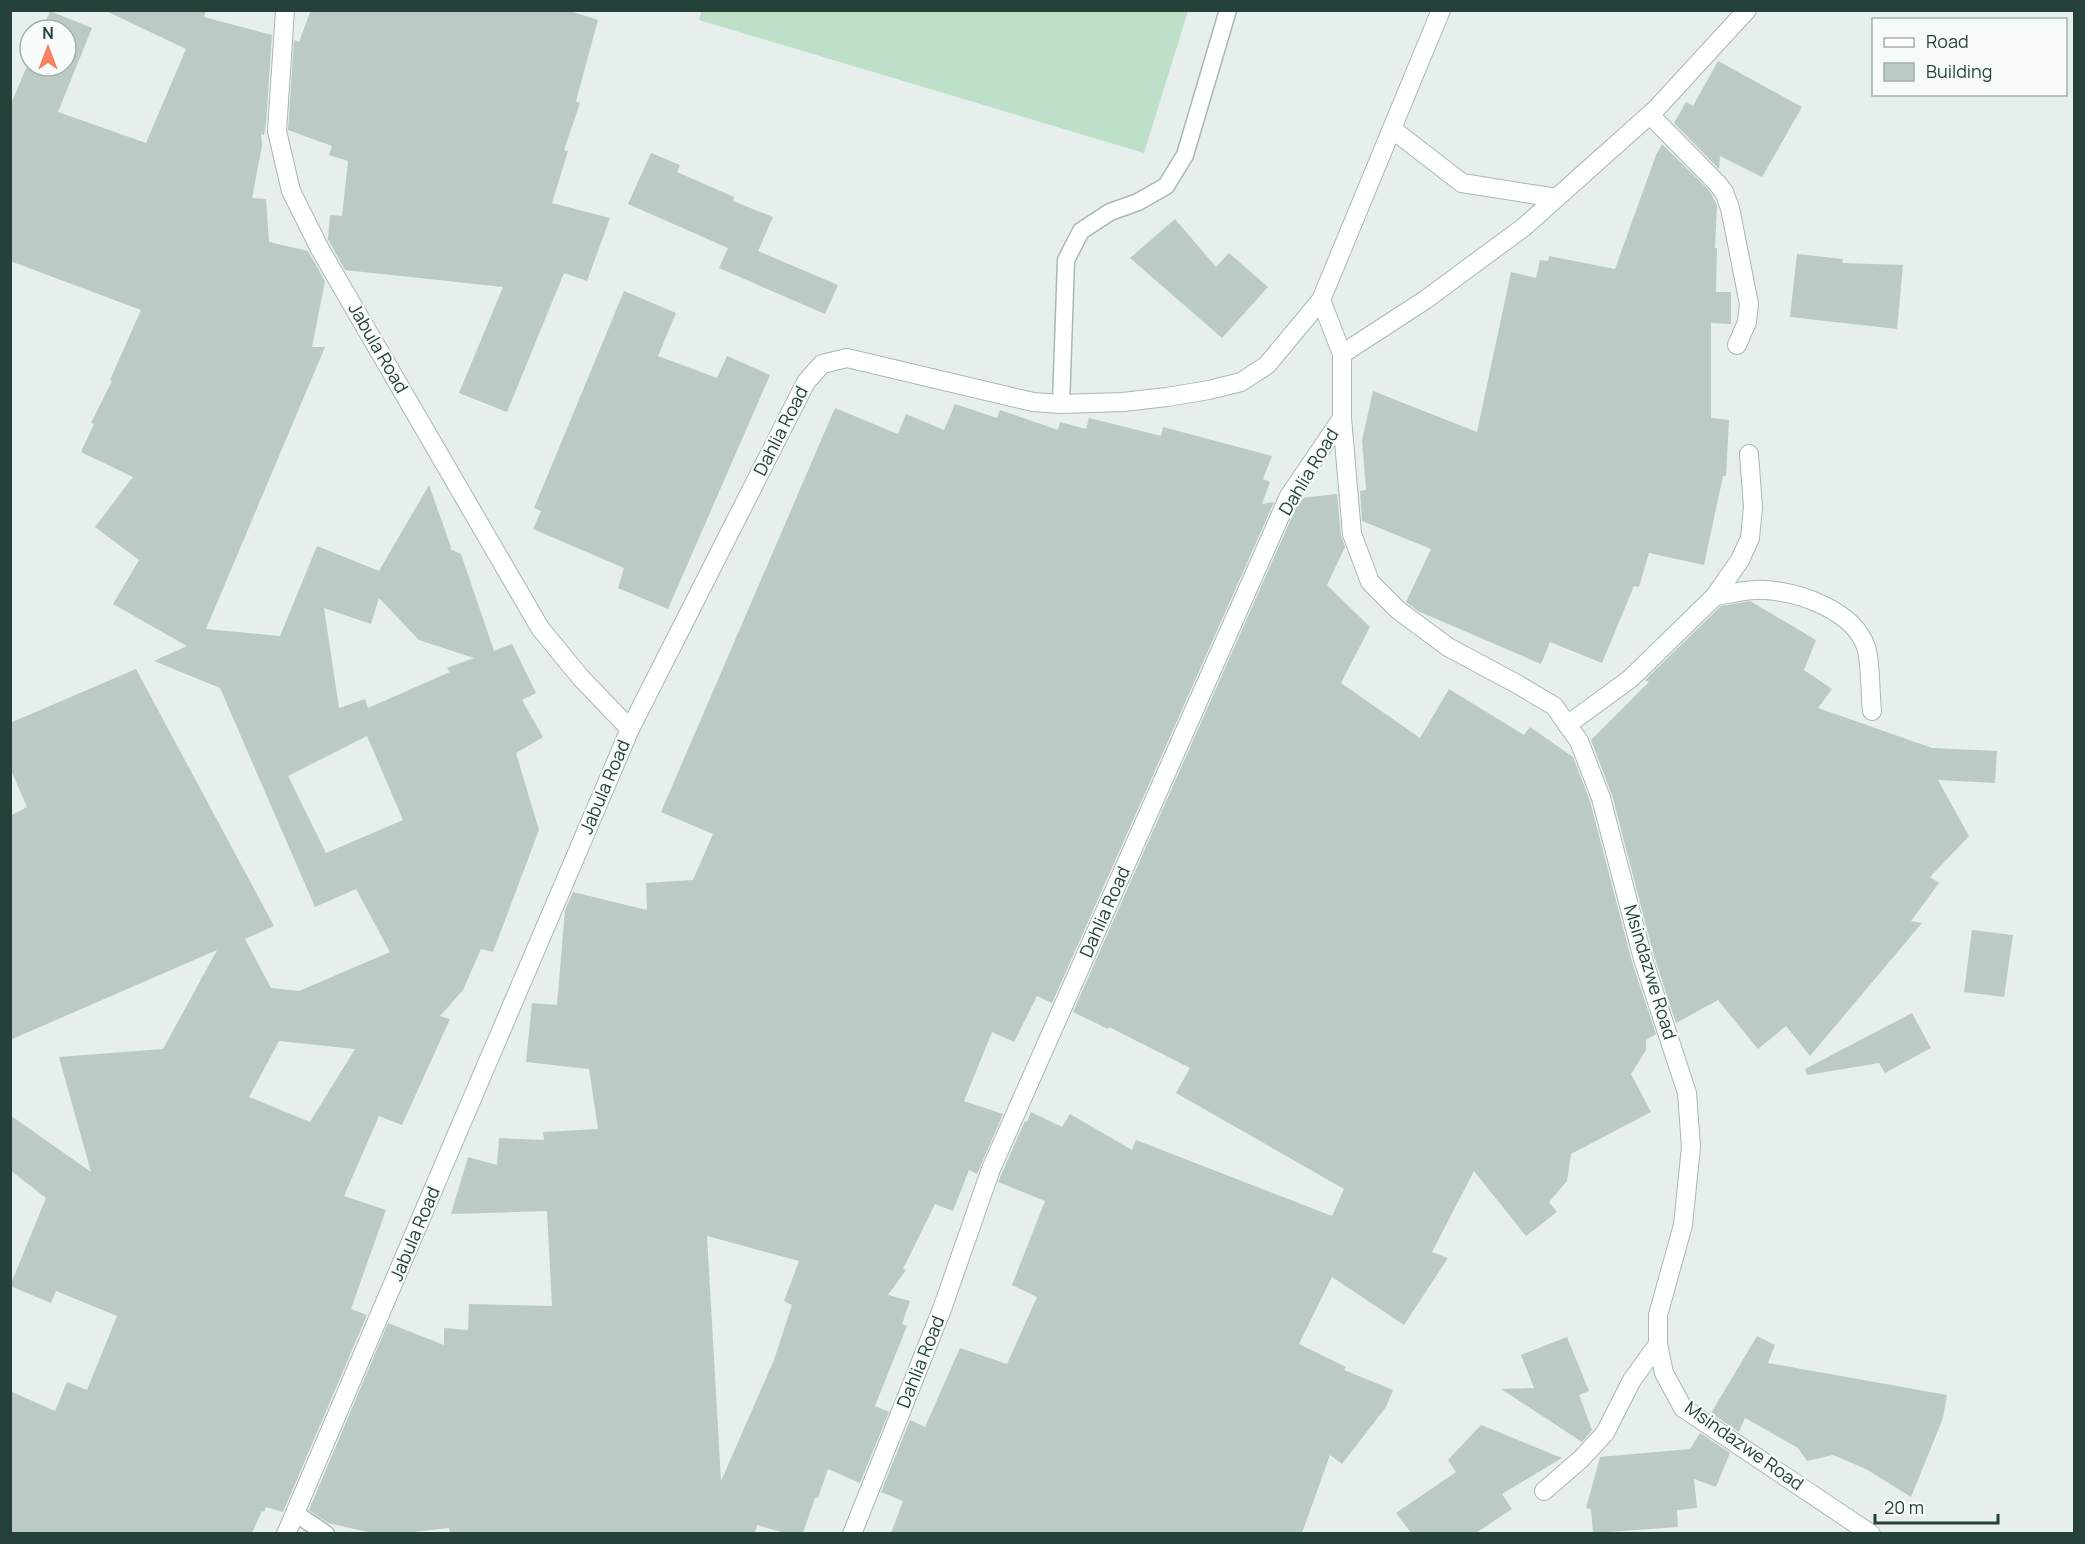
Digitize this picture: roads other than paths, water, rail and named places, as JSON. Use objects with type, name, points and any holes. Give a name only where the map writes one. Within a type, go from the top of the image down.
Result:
[{"type":"street","name":"Jabula Road","points":[[285,10],[277,131],[291,191],[321,251],[540,628],[581,678],[630,729],[286,1533]]},
{"type":"street","name":"Dahlia Road","points":[[630,729],[806,382],[822,364],[847,358],[1033,402],[1061,404],[1112,403],[1209,390],[1241,382],[1267,365],[1321,300],[1441,10]]},
{"type":"street","points":[[1342,354],[1443,287],[1524,227],[1650,115],[1747,10]]},
{"type":"street","points":[[1650,115],[1724,192],[1730,208],[1749,304],[1747,322],[1737,345]]},
{"type":"street","points":[[1392,129],[1462,183],[1557,198]]},
{"type":"street","name":"Dahlia Road","points":[[852,1533],[942,1309],[996,1158],[1289,496],[1342,418],[1342,354],[1321,300]]},
{"type":"street","name":"Msindazwe Road","points":[[1342,418],[1352,534],[1370,582],[1398,610],[1448,647],[1554,706],[1579,741],[1601,798],[1643,959],[1687,1093],[1691,1147],[1683,1225],[1658,1316],[1658,1344],[1664,1373],[1683,1408],[1871,1533]]},
{"type":"street","points":[[1567,725],[1630,679],[1715,596],[1740,560],[1750,538],[1753,507],[1749,454]]},
{"type":"street","points":[[1715,596],[1764,590],[1799,596],[1835,612],[1856,628],[1866,648],[1872,711]]},
{"type":"street","points":[[1544,1491],[1581,1459],[1605,1433],[1632,1380],[1658,1344]]},
{"type":"lane","points":[[1061,404],[1066,260],[1081,231],[1110,213],[1138,202],[1166,186],[1185,154],[1228,10]]},
{"type":"lane","points":[[295,1512],[326,1533]]}]
